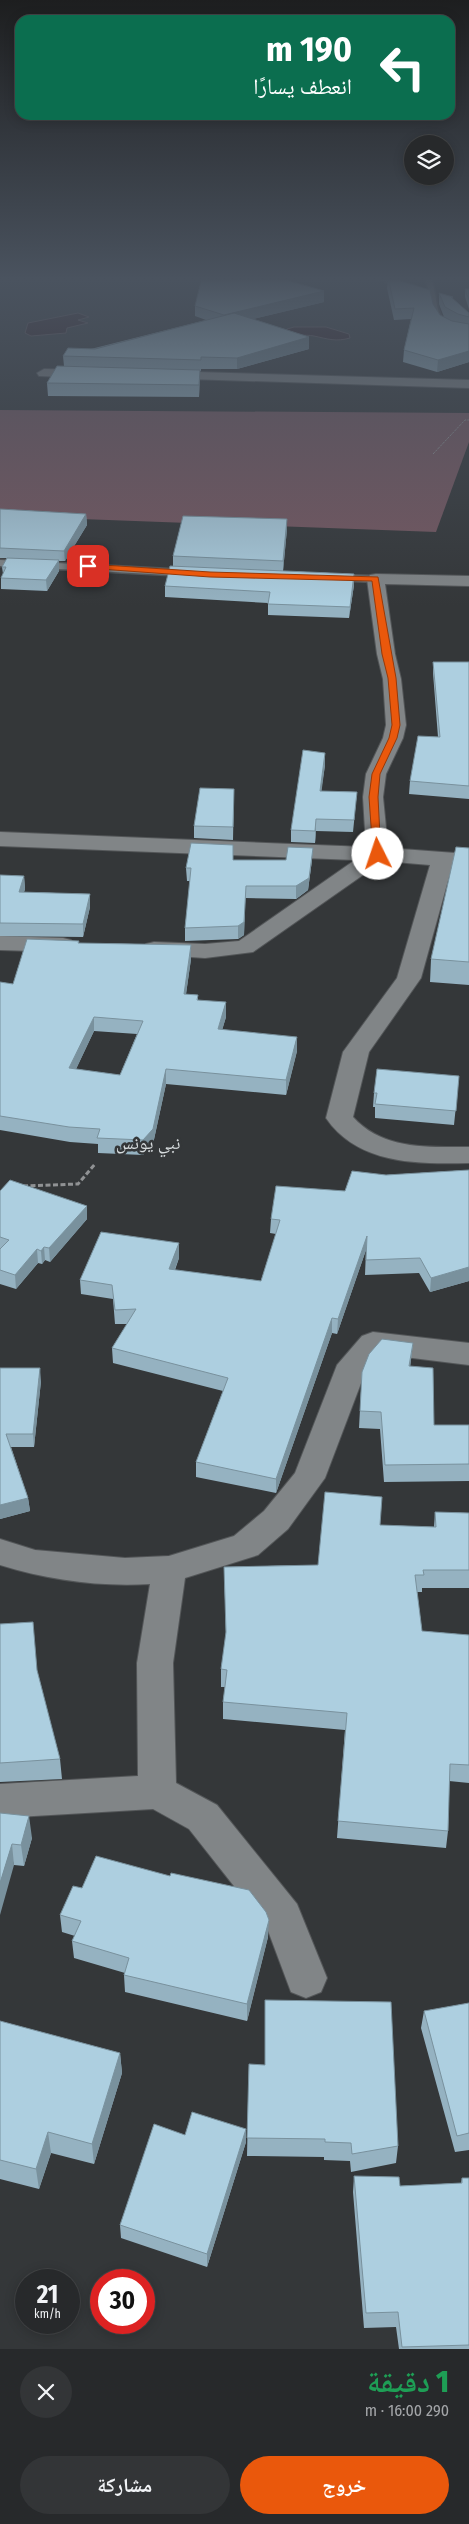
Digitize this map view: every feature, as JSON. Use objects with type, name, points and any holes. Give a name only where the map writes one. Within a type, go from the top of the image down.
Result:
[{"type":"street","points":[[378,854],[373,797],[376,774],[393,738],[396,725],[392,678],[385,645],[376,579],[469,581]]},
{"type":"street","points":[[0,839],[378,854],[469,861]]},
{"type":"street","points":[[137,948],[205,951],[245,947],[378,854]]},
{"type":"street","points":[[443,858],[409,978],[356,1052],[339,1118],[349,1131],[363,1141],[396,1153],[469,1155]]},
{"type":"street","points":[[0,943],[88,946]]},
{"type":"street","points":[[0,1552],[34,1563],[125,1572],[169,1570],[246,1546],[276,1520],[309,1478],[352,1365],[373,1343],[469,1354]]},
{"type":"street","points":[[157,1792],[155,1663],[169,1570]]},
{"type":"street","points":[[0,1801],[157,1792],[202,1817],[283,1916],[306,1978]]},
{"type":"lane","points":[[0,563],[124,568],[201,574]]},
{"type":"lane","points":[[324,578],[376,579]]},
{"type":"path","points":[[433,454],[465,420],[469,420]]},
{"type":"path","points":[[18,1187],[78,1184],[95,1164]]},
{"type":"shaded area","points":[[0,410],[469,413],[469,442],[436,532],[0,516]]},
{"type":"building","points":[[0,509],[86,514],[64,551],[0,548]]},
{"type":"building","points":[[183,516],[287,519],[283,561],[173,556]]},
{"type":"building","points":[[7,558],[59,560],[46,580],[1,578],[6,567],[2,567]]},
{"type":"building","points":[[170,566],[354,574],[350,607],[268,604],[270,592],[165,586]]},
{"type":"building","points":[[433,662],[469,662],[469,786],[410,781],[418,736],[440,737]]},
{"type":"building","points":[[303,750],[325,753],[320,791],[357,792],[354,820],[316,819],[315,831],[291,830]]},
{"type":"building","points":[[200,788],[234,789],[233,827],[194,826]]},
{"type":"building","points":[[191,843],[233,845],[233,860],[286,860],[288,847],[313,848],[309,878],[296,886],[246,886],[244,922],[238,926],[185,928],[191,868],[186,868]]},
{"type":"building","points":[[456,847],[469,848],[469,962],[431,959]]},
{"type":"building","points":[[0,875],[24,876],[19,892],[90,894],[83,924],[0,923]]},
{"type":"building","points":[[27,939],[79,941],[78,943],[191,945],[184,994],[198,995],[197,1000],[226,1002],[218,1029],[297,1037],[286,1080],[166,1069],[153,1129],[143,1140],[97,1138],[100,1129],[69,1127],[0,1116],[0,982],[13,984]],"holes":[[[94,1017],[143,1021],[120,1075],[69,1068]]]},
{"type":"building","points":[[377,1069],[459,1076],[456,1111],[375,1104],[377,1093],[374,1093]]},
{"type":"building","points":[[469,1170],[469,1267],[431,1278],[420,1258],[366,1260],[367,1236],[338,1319],[332,1318],[276,1479],[196,1462],[228,1378],[112,1348],[136,1309],[115,1310],[112,1285],[80,1280],[101,1232],[179,1243],[169,1269],[261,1281],[280,1220],[271,1219],[276,1186],[345,1191],[352,1171],[386,1175]]},
{"type":"building","points":[[10,1180],[87,1206],[49,1248],[44,1247],[41,1251],[37,1249],[15,1275],[0,1270],[0,1249],[9,1240],[0,1237],[0,1191]]},
{"type":"building","points":[[382,1339],[413,1343],[409,1366],[433,1368],[434,1425],[469,1425],[469,1464],[385,1465],[381,1412],[360,1411],[362,1372],[369,1354]]},
{"type":"building","points":[[0,1368],[40,1368],[33,1434],[6,1434],[28,1498],[0,1505]]},
{"type":"building","points":[[325,1492],[382,1497],[380,1525],[436,1527],[435,1512],[469,1513],[469,1570],[423,1570],[424,1575],[415,1575],[422,1631],[469,1635],[469,1765],[450,1764],[448,1831],[338,1821],[347,1713],[223,1702],[227,1670],[221,1669],[226,1632],[224,1567],[318,1565]]},
{"type":"building","points":[[33,1622],[37,1670],[60,1759],[0,1763],[0,1624]]},
{"type":"building","points":[[0,1813],[29,1816],[21,1845],[12,1844],[0,1883]]},
{"type":"building","points":[[96,1856],[170,1876],[171,1873],[249,1890],[266,1912],[269,1920],[247,2004],[124,1975],[129,1958],[72,1941],[81,1921],[60,1915],[73,1886],[82,1888]]},
{"type":"building","points":[[265,2000],[391,2002],[398,2146],[352,2154],[351,2143],[325,2142],[325,2139],[247,2138],[249,2064],[265,2065]]},
{"type":"building","points":[[469,2003],[469,2133],[457,2136],[424,2011]]},
{"type":"building","points":[[0,2021],[120,2053],[92,2144],[48,2132],[36,2169],[0,2160]]},
{"type":"building","points":[[192,2112],[246,2129],[207,2254],[120,2225],[154,2124],[185,2135]]},
{"type":"building","points":[[354,2176],[399,2177],[400,2186],[462,2183],[462,2178],[469,2178],[469,2345],[402,2347],[398,2312],[366,2313]]},
{"type":"district","name":"نبي يونس","points":[[148,1143]]},
{"type":"route","points":[[88,566],[210,574],[376,579],[386,654],[392,678],[396,725],[393,738],[376,774],[373,797],[378,854]]}]
